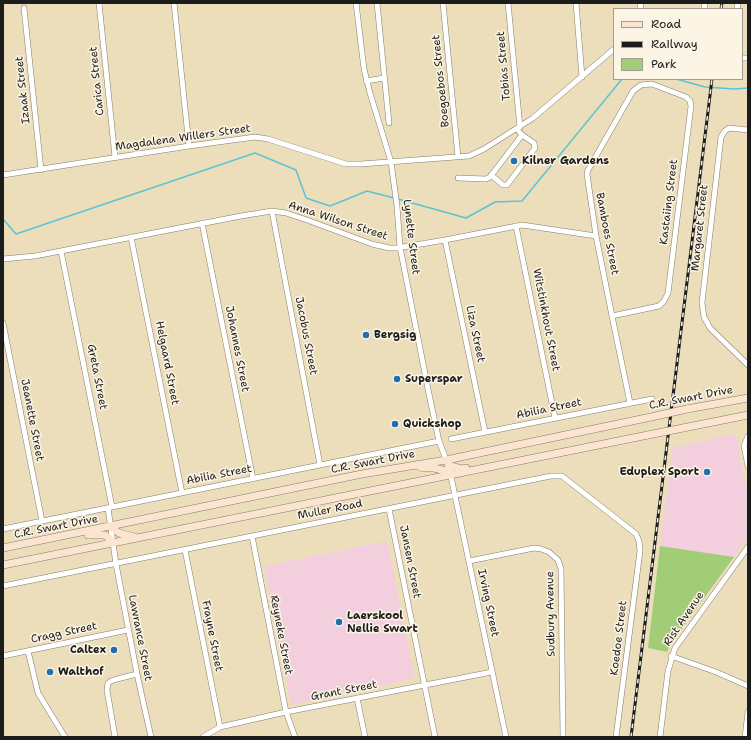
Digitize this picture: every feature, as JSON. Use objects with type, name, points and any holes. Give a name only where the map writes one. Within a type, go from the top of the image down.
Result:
[{"type":"main road","name":"C.R. Swart Drive","points":[[3,565],[136,538],[449,468],[651,417],[748,398]]},
{"type":"main road","name":"C.R. Swart Drive","points":[[3,548],[417,464],[474,469],[748,415]]},
{"type":"main road","points":[[417,464],[423,468],[449,468]]},
{"type":"main road","points":[[111,527],[119,533],[136,538]]},
{"type":"main road","points":[[79,533],[105,535],[113,542]]},
{"type":"street","name":"Carica Street","points":[[100,3],[115,157]]},
{"type":"street","points":[[174,3],[189,146]]},
{"type":"street","name":"Lynette Street","points":[[356,3],[366,81],[391,162],[397,206],[400,248],[439,441],[449,468]]},
{"type":"street","points":[[377,3],[389,123]]},
{"type":"street","name":"Boegoebos Street","points":[[443,3],[458,157]]},
{"type":"street","name":"Tobias Street","points":[[508,3],[518,128]]},
{"type":"street","points":[[576,3],[582,77]]},
{"type":"street","name":"Izaak Street","points":[[24,8],[42,170]]},
{"type":"street","name":"Magdalena Willers Street","points":[[3,175],[255,137],[263,138],[342,164],[458,157],[477,153],[539,114],[613,50]]},
{"type":"street","points":[[366,81],[384,78]]},
{"type":"street","name":"Bamboes Street","points":[[630,403],[596,236],[587,182],[587,172],[633,91],[638,86],[643,84]]},
{"type":"street","name":"Kastaiing Street","points":[[612,316],[659,306],[664,301],[668,293],[691,106],[690,101],[683,95],[654,84],[643,84]]},
{"type":"street","points":[[492,176],[503,184],[507,185],[535,148],[534,143],[522,135],[518,128]]},
{"type":"street","name":"Margaret Street","points":[[748,130],[729,128],[720,137],[702,303],[705,320],[713,332],[748,365]]},
{"type":"street","points":[[458,178],[486,178],[492,176],[522,135]]},
{"type":"street","name":"Anna Wilson Street","points":[[3,259],[35,256],[258,212],[272,211],[286,213],[379,246],[389,248],[400,248],[516,226],[533,226],[596,236]]},
{"type":"street","name":"Jacobus Street","points":[[272,211],[320,465]]},
{"type":"street","name":"Johannes Street","points":[[202,223],[252,479]]},
{"type":"street","name":"Witstinkhout Street","points":[[516,226],[555,418]]},
{"type":"street","name":"Helgaard Street","points":[[131,237],[182,493]]},
{"type":"street","name":"Liza Street","points":[[445,240],[485,432]]},
{"type":"street","name":"Greta Street","points":[[61,251],[110,507],[113,542]]},
{"type":"street","name":"Jeanette Street","points":[[3,323],[42,521]]},
{"type":"street","name":"Abilia Street","points":[[451,438],[652,400]]},
{"type":"street","points":[[748,436],[744,446],[748,466]]},
{"type":"street","name":"Abilia Street","points":[[3,529],[439,441]]},
{"type":"street","name":"Irving Street","points":[[449,468],[506,737]]},
{"type":"street","name":"Muller Road","points":[[3,586],[551,476],[562,476],[634,532],[639,541]]},
{"type":"street","name":"Jansen Street","points":[[389,509],[435,737]]},
{"type":"street","name":"Reyneke Street","points":[[252,536],[286,712],[295,737]]},
{"type":"street","name":"Koedoe Street","points":[[616,737],[640,551],[639,541]]},
{"type":"street","name":"Lawrance Street","points":[[113,542],[128,630],[151,737]]},
{"type":"street","name":"Rist Avenue","points":[[660,737],[668,671],[675,648],[748,547]]},
{"type":"street","name":"Sudbury Avenue","points":[[469,561],[534,548],[549,552],[558,560],[561,569],[563,737]]},
{"type":"street","name":"Frayne Street","points":[[185,550],[220,727]]},
{"type":"street","name":"Cragg Street","points":[[3,656],[128,630]]},
{"type":"street","points":[[28,651],[38,693],[65,737]]},
{"type":"street","points":[[672,656],[716,672],[748,686]]},
{"type":"street","name":"Grant Street","points":[[203,737],[220,727],[286,712],[492,672]]},
{"type":"street","points":[[115,737],[107,690],[108,683],[137,674]]},
{"type":"street","points":[[357,698],[365,737]]},
{"type":"street","points":[[745,737],[748,712]]},
{"type":"shaded area","name":"Eduplex Sport","points":[[736,434],[748,497],[748,537],[734,557],[660,546],[673,447]]},
{"type":"shaded area","name":"Laerskool Nellie Swart","points":[[387,541],[415,678],[291,705],[264,566]]},
{"type":"green space","points":[[660,546],[734,557],[670,645],[667,652],[648,648]]},
{"type":"waterway","points":[[398,199],[466,218],[495,202],[522,201],[621,80]]},
{"type":"waterway","points":[[680,80],[705,87],[735,89],[748,88]]},
{"type":"waterway","points":[[3,219],[16,234],[255,153],[296,170],[306,198],[330,206],[367,191],[394,198]]},
{"type":"railway","points":[[721,8],[722,3]]},
{"type":"railway","points":[[631,737],[712,80]]},
{"type":"place","name":"Kilner Gardens","points":[[514,161]]},
{"type":"place","name":"Bergsig","points":[[366,335]]},
{"type":"place","name":"Superspar","points":[[397,379]]},
{"type":"place","name":"Quickshop","points":[[395,424]]},
{"type":"place","name":"Eduplex Sport","points":[[707,472]]},
{"type":"place","name":"Laerskool Nellie Swart","points":[[339,622]]},
{"type":"place","name":"Caltex","points":[[114,650]]},
{"type":"place","name":"Walthof","points":[[50,672]]}]
